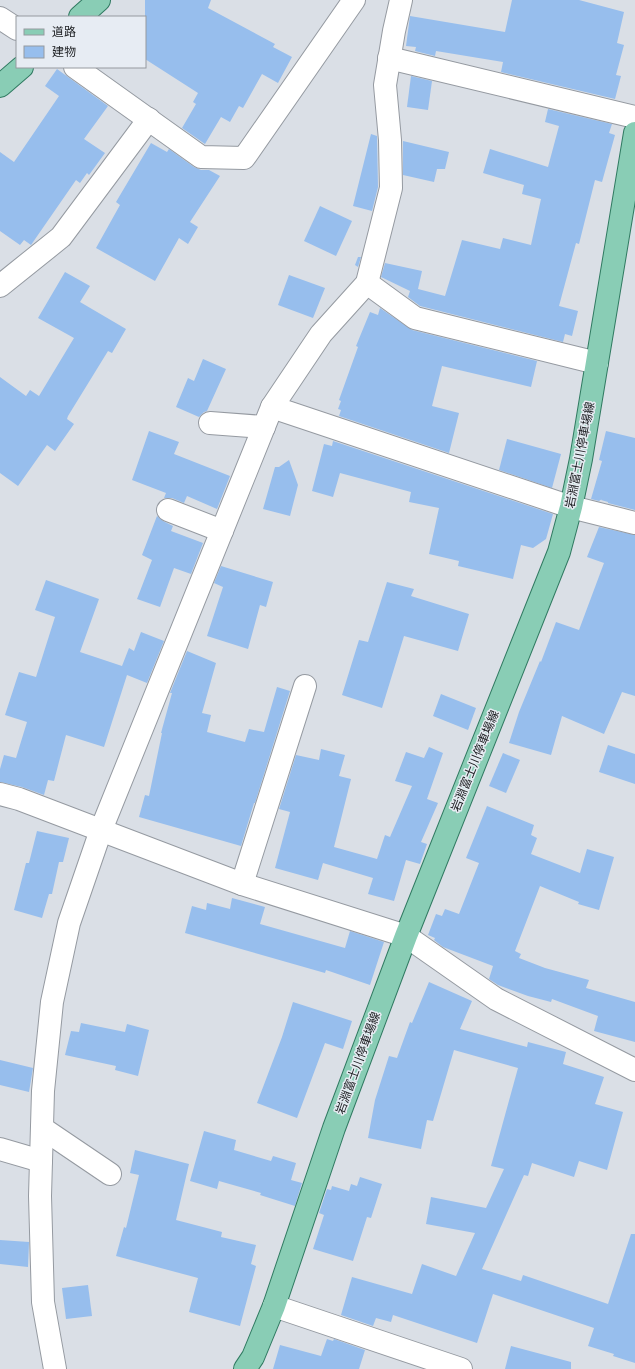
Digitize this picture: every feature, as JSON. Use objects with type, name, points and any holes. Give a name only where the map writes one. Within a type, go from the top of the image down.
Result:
[{"type":"main road","points":[[81,16],[99,0]]},
{"type":"main road","points":[[0,86],[21,68]]},
{"type":"main road","name":"岩淵富士川停車場線","points":[[245,1369],[253,1357],[274,1306],[334,1128],[406,936],[559,552],[571,507],[581,458],[634,142]]},
{"type":"street","points":[[76,68],[201,157],[244,158],[354,0]]},
{"type":"street","points":[[55,1369],[43,1302],[40,1196],[43,1090],[52,1002],[69,923],[101,830],[272,407],[321,334],[367,283],[391,188],[390,140],[385,85],[401,0]]},
{"type":"street","points":[[0,18],[16,27]]},
{"type":"street","points":[[389,58],[635,117]]},
{"type":"street","points":[[0,286],[61,237],[149,119]]},
{"type":"street","points":[[367,283],[415,318],[597,363]]},
{"type":"street","points":[[272,407],[571,507],[635,523]]},
{"type":"street","points":[[210,423],[264,427]]},
{"type":"street","points":[[168,510],[222,532]]},
{"type":"street","points":[[242,884],[306,686]]},
{"type":"street","points":[[0,794],[19,799],[242,884],[406,936],[496,999],[635,1070]]},
{"type":"street","points":[[42,1128],[110,1174]]},
{"type":"street","points":[[0,1149],[41,1161]]},
{"type":"street","points":[[274,1306],[462,1369]]},
{"type":"building","points":[[145,0],[211,0],[208,8],[275,44],[273,47],[292,57],[278,83],[262,74],[243,108],[239,106],[230,122],[221,117],[205,144],[182,128],[196,104],[193,102],[198,93],[146,60]]},
{"type":"building","points":[[512,0],[579,0],[624,12],[617,43],[624,45],[616,75],[621,76],[615,99],[501,72],[503,62],[436,51],[435,56],[415,51],[416,47],[406,46],[410,16],[505,32]]},
{"type":"building","points":[[57,69],[108,106],[84,139],[105,153],[89,175],[87,173],[80,183],[76,180],[31,245],[24,240],[20,245],[0,231],[0,152],[14,162],[59,96],[45,86]]},
{"type":"building","points":[[411,76],[432,81],[428,110],[407,107]]},
{"type":"building","points":[[548,109],[612,124],[609,133],[615,135],[602,182],[595,180],[579,244],[576,243],[559,306],[578,311],[572,336],[565,334],[563,342],[420,306],[408,297],[410,291],[381,277],[385,263],[422,271],[418,289],[445,296],[462,240],[500,249],[503,238],[531,245],[541,199],[522,194],[524,185],[483,173],[490,149],[548,167],[559,126],[545,122]]},
{"type":"building","points":[[371,134],[377,136],[378,187],[372,211],[353,206]]},
{"type":"building","points":[[403,141],[449,152],[445,169],[437,169],[434,182],[403,175]]},
{"type":"building","points":[[151,143],[167,152],[169,149],[194,167],[201,170],[209,170],[220,176],[190,222],[198,227],[188,244],[179,238],[155,281],[96,248],[120,205],[116,202]]},
{"type":"building","points":[[320,206],[352,221],[336,256],[304,241]]},
{"type":"building","points":[[358,257],[361,257],[358,267],[355,265]]},
{"type":"building","points":[[65,272],[90,286],[80,302],[126,329],[112,353],[108,351],[68,416],[67,419],[74,424],[55,451],[47,445],[18,486],[0,473],[0,377],[26,396],[30,390],[39,396],[74,338],[38,318]]},
{"type":"building","points":[[289,275],[325,288],[313,318],[278,305]]},
{"type":"building","points":[[380,308],[412,330],[537,361],[531,387],[442,366],[432,406],[459,413],[449,453],[339,416],[341,410],[338,409],[341,401],[339,400],[358,347],[356,346],[370,312],[378,315]]},
{"type":"building","points":[[203,359],[226,369],[207,411],[199,417],[176,407],[188,378],[194,381]]},
{"type":"building","points":[[149,431],[179,442],[174,454],[230,476],[217,509],[187,496],[184,503],[172,498],[164,498],[166,493],[132,480]]},
{"type":"building","points":[[606,431],[635,438],[635,510],[608,503],[601,500],[602,499],[599,501],[591,499],[602,461],[599,460]]},
{"type":"building","points":[[507,439],[561,454],[552,488],[499,470]]},
{"type":"building","points":[[333,441],[553,514],[546,539],[533,548],[521,545],[513,579],[458,566],[459,561],[429,554],[439,508],[409,502],[411,492],[340,473],[333,497],[312,491],[324,444],[332,446]]},
{"type":"building","points":[[289,460],[298,485],[290,516],[263,509],[275,467],[279,467]]},
{"type":"building","points":[[157,516],[173,526],[171,531],[203,543],[191,574],[174,568],[160,607],[137,599],[152,560],[142,555]]},
{"type":"building","points":[[599,527],[635,535],[635,696],[622,692],[604,734],[562,716],[551,755],[509,743],[519,712],[540,661],[541,662],[556,622],[579,630],[604,563],[587,557]]},
{"type":"building","points":[[221,566],[273,582],[266,607],[260,605],[248,649],[207,636],[223,587],[214,583]]},
{"type":"building","points":[[46,580],[99,599],[80,652],[122,666],[129,648],[134,651],[141,632],[164,641],[147,683],[127,675],[104,747],[66,735],[54,781],[48,780],[44,795],[22,787],[0,782],[0,769],[4,755],[16,758],[27,722],[5,715],[19,672],[36,677],[55,617],[35,610]]},
{"type":"building","points":[[387,582],[414,589],[411,596],[469,614],[458,651],[404,636],[382,708],[342,695],[359,640],[368,642]]},
{"type":"building","points":[[187,651],[216,663],[202,713],[211,715],[207,732],[245,742],[249,729],[264,732],[277,687],[290,691],[241,846],[139,817],[145,795],[149,796],[161,733],[172,693],[170,693]]},
{"type":"building","points":[[441,694],[476,708],[468,730],[433,716]]},
{"type":"building","points":[[608,745],[635,754],[635,784],[599,772]]},
{"type":"building","points":[[429,747],[443,753],[427,799],[438,803],[421,842],[427,844],[420,864],[406,860],[394,901],[368,894],[373,878],[323,863],[318,880],[275,868],[290,812],[279,809],[296,755],[319,760],[321,749],[345,755],[339,776],[351,779],[334,847],[377,859],[385,835],[390,837],[412,786],[395,781],[406,752],[424,758]]},
{"type":"building","points":[[503,753],[520,760],[506,793],[489,786]]},
{"type":"building","points":[[487,806],[534,825],[531,835],[537,838],[531,854],[580,873],[587,849],[614,857],[599,910],[578,904],[579,902],[540,886],[515,951],[521,954],[519,958],[545,968],[589,980],[586,988],[635,1002],[635,1042],[594,1031],[598,1016],[552,999],[551,1002],[528,996],[498,985],[489,979],[493,966],[443,947],[434,940],[435,938],[428,935],[436,914],[442,916],[445,909],[459,914],[479,863],[466,858]]},
{"type":"building","points":[[37,831],[69,838],[63,862],[59,862],[52,894],[49,894],[42,918],[14,910],[26,863],[29,863]]},
{"type":"building","points":[[232,898],[265,907],[260,924],[345,948],[350,931],[384,942],[370,985],[326,970],[325,973],[185,933],[192,906],[206,910],[207,903],[230,909]]},
{"type":"building","points":[[429,982],[472,1001],[460,1029],[527,1047],[528,1042],[566,1052],[563,1064],[604,1077],[595,1104],[623,1112],[607,1170],[579,1161],[574,1177],[532,1163],[528,1176],[524,1175],[482,1269],[521,1281],[523,1275],[608,1304],[631,1234],[635,1234],[635,1363],[613,1356],[614,1354],[588,1346],[594,1328],[493,1294],[477,1343],[393,1315],[391,1322],[376,1318],[373,1326],[341,1315],[352,1277],[412,1294],[422,1264],[456,1276],[475,1233],[426,1224],[431,1197],[486,1208],[504,1169],[491,1166],[518,1068],[454,1050],[433,1121],[427,1120],[421,1149],[368,1138],[375,1100],[389,1056],[397,1058],[410,1022],[412,1023]]},
{"type":"building","points":[[293,1002],[352,1021],[343,1049],[325,1043],[297,1118],[257,1103],[282,1037]]},
{"type":"building","points":[[81,1023],[125,1032],[127,1024],[149,1030],[138,1076],[115,1070],[116,1066],[65,1055],[71,1031],[79,1032]]},
{"type":"building","points":[[0,1060],[33,1068],[29,1092],[0,1085]]},
{"type":"building","points":[[204,1131],[236,1140],[234,1150],[271,1161],[273,1156],[296,1163],[291,1180],[302,1183],[295,1206],[260,1195],[261,1193],[219,1181],[217,1189],[190,1181]]},
{"type":"building","points":[[135,1150],[189,1164],[176,1220],[222,1232],[221,1237],[256,1245],[251,1264],[256,1266],[240,1326],[189,1312],[198,1278],[116,1256],[124,1227],[126,1228],[139,1175],[130,1173]]},
{"type":"building","points":[[360,1177],[382,1184],[371,1218],[367,1217],[353,1261],[313,1249],[324,1215],[319,1213],[327,1189],[331,1190],[332,1186],[349,1191],[351,1184],[357,1186]]},
{"type":"building","points":[[0,1240],[29,1242],[28,1267],[0,1264]]},
{"type":"building","points":[[88,1285],[92,1316],[66,1319],[62,1288]]},
{"type":"building","points":[[327,1339],[333,1341],[334,1339],[365,1350],[359,1369],[273,1369],[280,1345],[321,1356]]},
{"type":"building","points":[[511,1346],[571,1362],[571,1369],[505,1369]]}]
